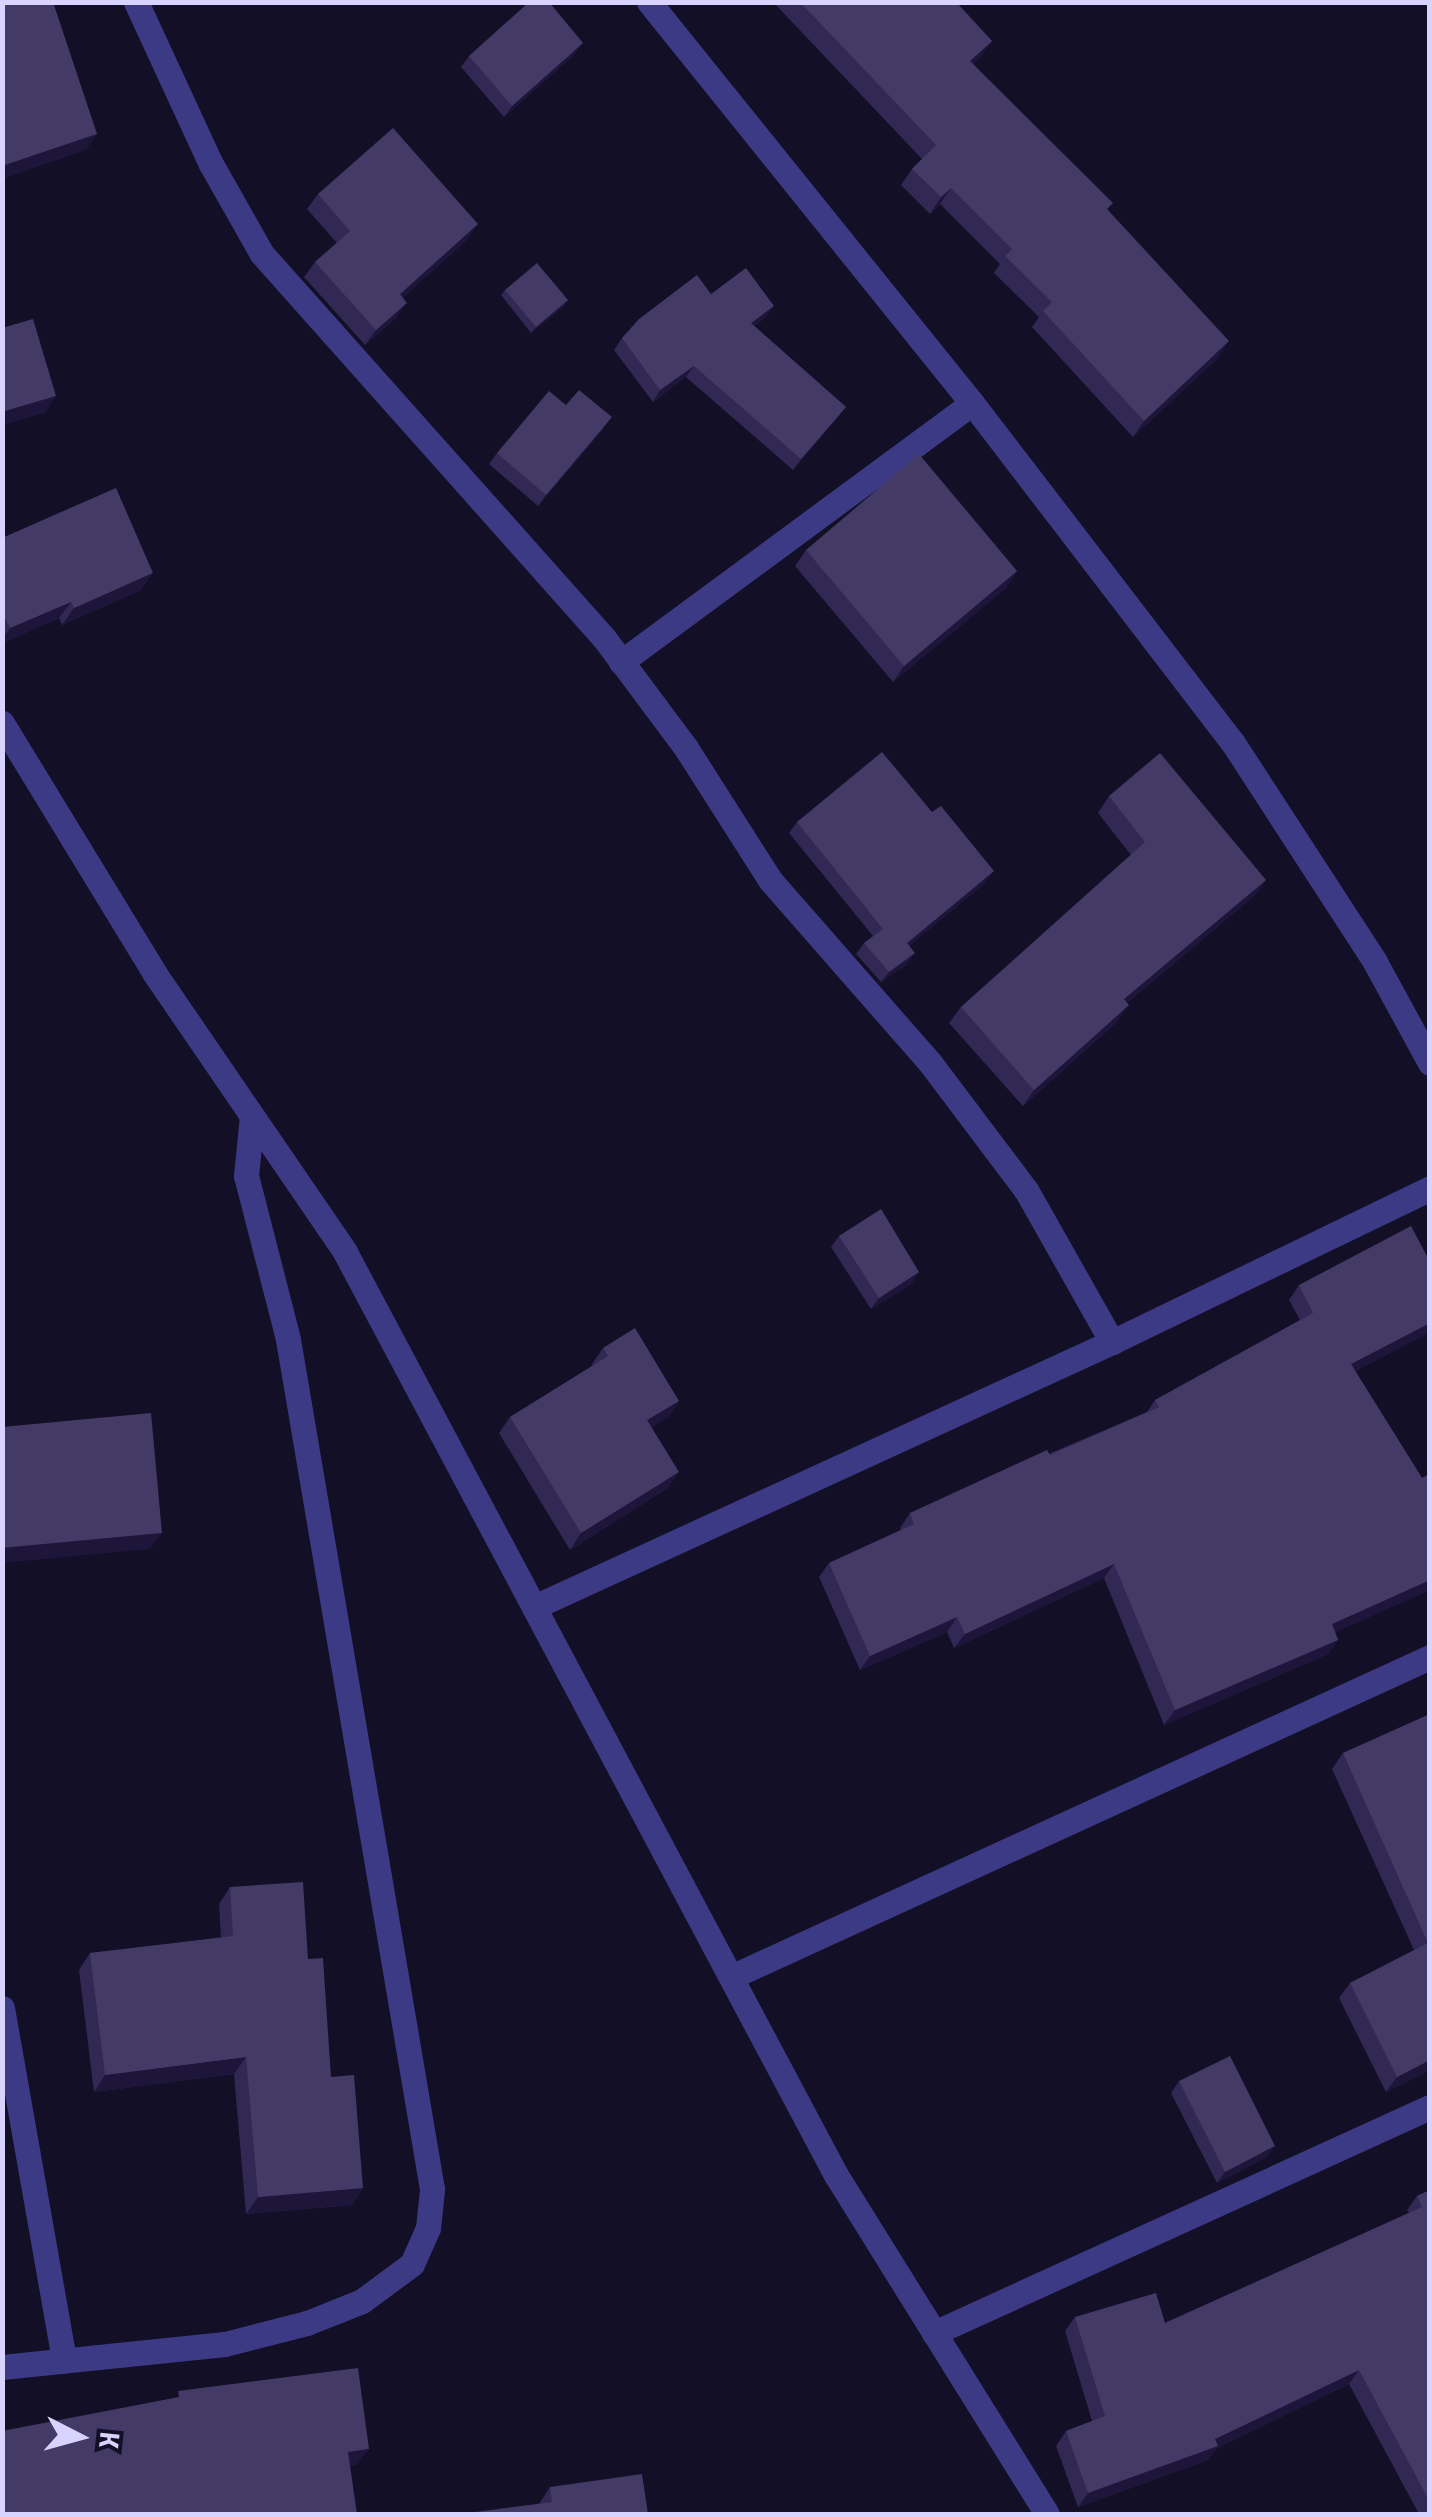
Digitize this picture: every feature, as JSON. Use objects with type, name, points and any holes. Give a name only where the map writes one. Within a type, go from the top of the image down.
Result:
[{"type":"street","points":[[136,2],[211,164],[262,254],[621,662],[686,748],[770,880],[931,1064],[1026,1190],[1112,1342]]},
{"type":"street","points":[[649,2],[972,403],[1233,743],[1376,962],[1430,1063]]},
{"type":"street","points":[[621,662],[972,403]]},
{"type":"street","points":[[2,723],[156,974],[345,1252],[836,2175],[1047,2514]]},
{"type":"street","points":[[2,2367],[224,2344],[308,2323],[362,2300],[412,2264],[428,2228],[432,2189],[288,1339],[246,1176],[252,1116]]},
{"type":"street","points":[[534,1608],[1112,1342],[1430,1188]]},
{"type":"street","points":[[730,1977],[1430,1657]]},
{"type":"street","points":[[2,2008],[64,2361]]},
{"type":"street","points":[[934,2333],[1430,2107]]},
{"type":"building","points":[[2,2],[53,2],[97,134],[2,166]]},
{"type":"building","points":[[529,2],[549,2],[583,43],[512,106],[469,56]]},
{"type":"building","points":[[800,2],[956,2],[992,41],[970,61],[1113,203],[1107,209],[1229,341],[1144,421],[1043,311],[1052,302],[1005,256],[1012,249],[951,188],[941,197],[912,169],[936,145]]},
{"type":"building","points":[[393,128],[478,224],[400,294],[407,303],[376,330],[315,262],[350,231],[318,194]]},
{"type":"building","points":[[537,263],[568,300],[536,327],[505,290]]},
{"type":"building","points":[[746,268],[774,306],[751,323],[846,407],[801,459],[694,366],[660,390],[622,338],[639,319],[697,275],[711,294]]},
{"type":"building","points":[[33,319],[56,396],[2,412],[2,328]]},
{"type":"building","points":[[579,390],[612,417],[546,495],[497,453],[549,391],[566,405]]},
{"type":"building","points":[[919,454],[1017,571],[904,666],[806,550]]},
{"type":"building","points":[[116,488],[153,573],[74,608],[71,602],[10,628],[2,612],[2,538]]},
{"type":"building","points":[[882,752],[932,812],[941,806],[994,871],[907,943],[915,953],[889,972],[864,943],[883,929],[797,822]]},
{"type":"building","points":[[1160,753],[1266,880],[1124,999],[1129,1005],[1034,1090],[961,1007],[1145,842],[1109,796]]},
{"type":"building","points":[[881,1209],[919,1272],[879,1298],[839,1236]]},
{"type":"building","points":[[1411,1226],[1430,1262],[1430,1323],[1351,1364],[1422,1478],[1430,1474],[1430,1580],[1332,1624],[1338,1640],[1175,1710],[1114,1564],[965,1634],[957,1617],[870,1656],[829,1563],[914,1524],[910,1513],[1047,1450],[1050,1455],[1159,1407],[1155,1400],[1313,1313],[1299,1285]]},
{"type":"building","points":[[635,1328],[679,1401],[647,1420],[679,1472],[581,1533],[510,1417],[608,1356],[603,1348]]},
{"type":"building","points":[[151,1413],[162,1533],[2,1548],[2,1427]]},
{"type":"building","points":[[1430,1714],[1430,2060],[1397,2077],[1350,1983],[1428,1943],[1343,1753]]},
{"type":"building","points":[[303,1882],[308,1959],[323,1958],[331,2077],[354,2075],[363,2188],[258,2197],[246,2057],[105,2075],[90,1953],[233,1936],[230,1887]]},
{"type":"building","points":[[1230,2056],[1275,2146],[1225,2172],[1179,2081]]},
{"type":"building","points":[[1430,2190],[1430,2502],[1359,2370],[1215,2439],[1218,2446],[1088,2493],[1066,2431],[1105,2416],[1075,2317],[1156,2293],[1165,2323],[1422,2207],[1417,2196]]},
{"type":"building","points":[[358,2368],[369,2449],[348,2452],[357,2514],[2,2514],[2,2431],[179,2397],[178,2391]]},
{"type":"building","points":[[642,2474],[648,2514],[460,2514],[552,2502],[550,2487]]}]
